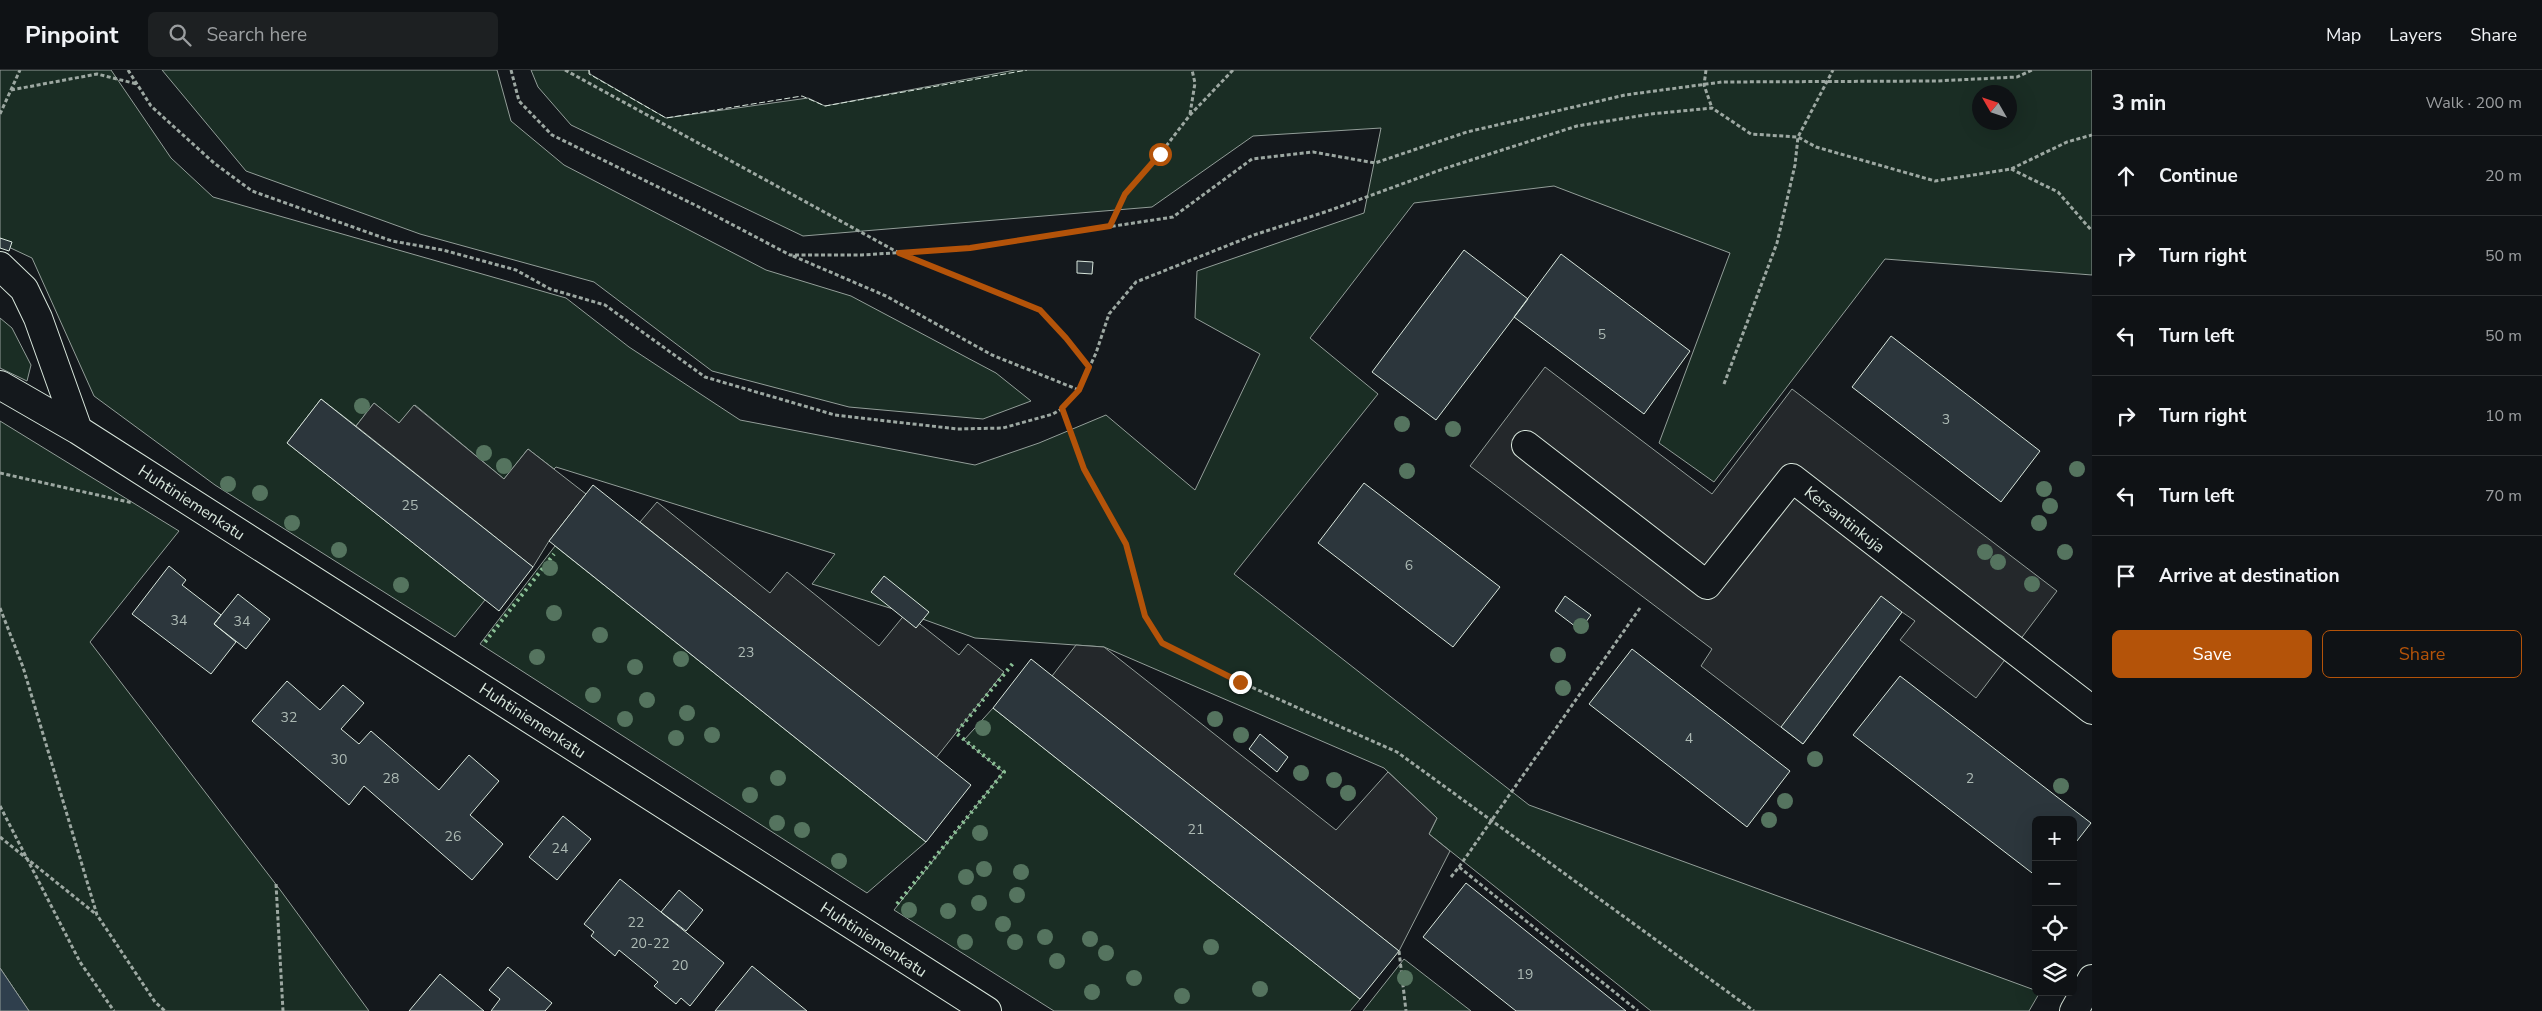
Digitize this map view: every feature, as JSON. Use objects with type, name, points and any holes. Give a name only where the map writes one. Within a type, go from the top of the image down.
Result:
[{"type":"street","points":[[0,266],[24,289],[38,318],[78,430]]},
{"type":"street","name":"Huhtiniemenkatu","points":[[0,384],[78,430],[987,1011]]},
{"type":"street","name":"Kersantinkuja","points":[[1526,445],[1707,585],[1792,478],[2092,710]]},
{"type":"street","points":[[2074,1011],[2092,979]]},
{"type":"path","points":[[0,114],[20,70]]},
{"type":"path","points":[[128,70],[151,106],[184,138],[252,191],[392,241],[443,250],[516,270],[550,289],[605,305],[705,377],[835,415],[957,429],[1004,428],[1053,414],[1062,408],[1079,390],[1109,314],[1136,282],[1254,235],[1577,126],[1651,114],[1712,108]]},
{"type":"path","points":[[511,70],[518,101],[552,135],[697,206],[790,255],[886,296],[992,355],[1079,390]]},
{"type":"path","points":[[565,70],[899,253],[1040,310],[1089,367]]},
{"type":"path","points":[[1190,115],[1194,82],[1192,70]]},
{"type":"path","points":[[1110,226],[1125,194],[1160,154],[1190,115],[1233,70]]},
{"type":"path","points":[[1706,70],[1704,85],[1712,108],[1751,134],[1798,137],[1816,147],[1935,180],[2012,170],[2067,142],[2092,135]]},
{"type":"path","points":[[1724,384],[1777,243],[1795,166],[1798,137],[1833,70]]},
{"type":"path","points":[[790,255],[899,253],[970,248],[1173,217],[1252,159],[1313,152],[1375,163],[1468,132],[1625,95],[1722,82],[1827,82],[2017,77],[2032,70]]},
{"type":"path","points":[[11,90],[97,74],[138,84]]},
{"type":"path","points":[[2012,170],[2058,192],[2092,231]]},
{"type":"path","points":[[1062,408],[1084,469],[1126,544],[1145,616],[1162,643],[1240,682],[1397,752],[1754,1011]]},
{"type":"path","points":[[0,473],[137,504]]},
{"type":"path","points":[[0,608],[23,667],[97,915]]},
{"type":"path","points":[[1451,877],[1640,608]]},
{"type":"path","points":[[0,806],[80,962],[114,1011]]},
{"type":"path","points":[[0,837],[25,855],[97,915],[155,1002],[165,1011]]},
{"type":"path","points":[[1459,867],[1638,1011]]},
{"type":"path","points":[[276,884],[283,1011]]},
{"type":"path","points":[[1399,951],[1406,1011]]},
{"type":"green space","points":[[0,70],[111,70],[171,158],[213,197],[566,298],[629,347],[740,420],[975,465],[1039,443],[1106,415],[1195,490],[1260,354],[1195,318],[1197,271],[1364,213],[1381,128],[1253,136],[1152,207],[803,236],[571,125],[538,87],[531,70],[589,70],[590,74],[666,118],[808,98],[825,106],[1015,70],[2092,70],[2092,275],[1885,259],[1714,482],[1659,443],[1730,253],[1554,186],[1414,203],[1310,338],[1378,394],[1234,574],[1529,805],[2032,989],[2032,996],[2038,996],[2029,1011],[1651,1011],[1429,834],[1437,818],[1384,768],[1104,647],[975,638],[906,613],[812,584],[835,554],[556,467],[554,469],[528,449],[504,479],[415,405],[399,423],[374,403],[356,426],[321,399],[287,443],[485,600],[455,637],[215,485],[94,396],[32,258],[0,243]]},
{"type":"green space","points":[[162,70],[497,70],[511,121],[564,165],[766,270],[851,296],[996,373],[1031,401],[983,419],[849,407],[712,371],[594,282],[420,234],[246,171]]},
{"type":"green space","points":[[0,318],[12,328],[31,365],[27,381],[0,368]]},
{"type":"green space","points":[[0,421],[179,531],[90,642],[281,891],[369,1011],[29,1011],[0,968]]},
{"type":"green space","points":[[555,546],[926,842],[867,893],[480,644]]},
{"type":"green space","points":[[993,708],[1360,999],[1350,1011],[1054,1011],[894,910],[1003,772],[964,740]]},
{"type":"green space","points":[[1404,959],[1471,1011],[1363,1011]]},
{"type":"shaded area","points":[[1545,367],[1712,494],[1792,389],[2057,591],[1976,698],[1900,640],[1915,621],[1902,612],[1803,744],[1701,666],[1712,649],[1470,466]]},
{"type":"shaded area","points":[[374,403],[399,423],[414,405],[504,479],[528,449],[586,494],[549,541],[533,567],[356,426]]},
{"type":"shaded area","points":[[657,502],[770,593],[787,572],[879,646],[906,613],[959,655],[968,644],[1004,672],[936,758],[640,522]]},
{"type":"shaded area","points":[[1076,645],[1104,647],[1336,830],[1388,772],[1437,818],[1429,834],[1450,851],[1399,951],[1052,676]]},
{"type":"water","points":[[0,968],[29,1011],[0,1011]]},
{"type":"building","points":[[0,238],[12,242],[9,251],[0,248]]},
{"type":"building","points":[[1464,250],[1528,299],[1436,420],[1372,372]]},
{"type":"building","points":[[1561,254],[1690,351],[1644,414],[1514,317]]},
{"type":"building","points":[[1077,261],[1093,262],[1092,274],[1077,273]]},
{"type":"building","points":[[1891,336],[2040,451],[2001,502],[1852,387]]},
{"type":"building","points":[[321,399],[533,567],[499,611],[287,443]]},
{"type":"building","points":[[1364,483],[1500,587],[1453,647],[1318,543]]},
{"type":"building","points":[[593,485],[971,785],[926,842],[549,541]]},
{"type":"building","points":[[169,566],[186,580],[182,585],[221,615],[214,624],[236,642],[211,674],[132,614]]},
{"type":"building","points":[[884,576],[929,612],[916,628],[871,592]]},
{"type":"building","points":[[238,594],[270,619],[246,649],[214,624]]},
{"type":"building","points":[[1565,596],[1591,615],[1580,630],[1555,611]]},
{"type":"building","points":[[1881,596],[1902,612],[1803,744],[1781,727]]},
{"type":"building","points":[[1632,649],[1790,771],[1747,827],[1589,704]]},
{"type":"building","points":[[1031,659],[1399,951],[1360,999],[993,708]]},
{"type":"building","points":[[1900,676],[2091,823],[2077,841],[2077,816],[2032,816],[2032,873],[1853,735]]},
{"type":"building","points":[[287,681],[320,710],[343,685],[364,703],[341,729],[359,744],[371,731],[439,790],[469,755],[499,781],[470,815],[503,844],[472,880],[364,786],[349,805],[252,721]]},
{"type":"building","points":[[1260,734],[1288,757],[1277,772],[1249,749]]},
{"type":"building","points":[[563,816],[591,839],[557,880],[529,857]]},
{"type":"building","points":[[620,879],[724,963],[690,1006],[681,998],[676,1004],[654,986],[658,982],[619,950],[615,956],[591,936],[594,932],[584,924]]},
{"type":"building","points":[[1466,883],[1626,1011],[1516,1011],[1423,937]]},
{"type":"building","points":[[679,890],[703,910],[686,931],[661,912]]},
{"type":"building","points":[[752,966],[807,1011],[715,1011]]},
{"type":"building","points":[[508,967],[552,1003],[545,1011],[491,1011],[500,999],[489,990]]},
{"type":"building","points":[[440,974],[484,1011],[409,1011]]},
{"type":"hedge","points":[[485,642],[554,554]]},
{"type":"hedge","points":[[897,904],[1004,772],[956,733],[1014,662]]},
{"type":"fence","points":[[589,70],[589,74],[666,118],[802,96],[825,106],[1027,70]]},
{"type":"route","points":[[1160,154],[1125,194],[1110,226],[970,248],[899,253],[1040,310],[1066,338],[1089,367],[1079,390],[1062,408],[1084,469],[1126,544],[1145,616],[1162,643],[1240,682]]}]
